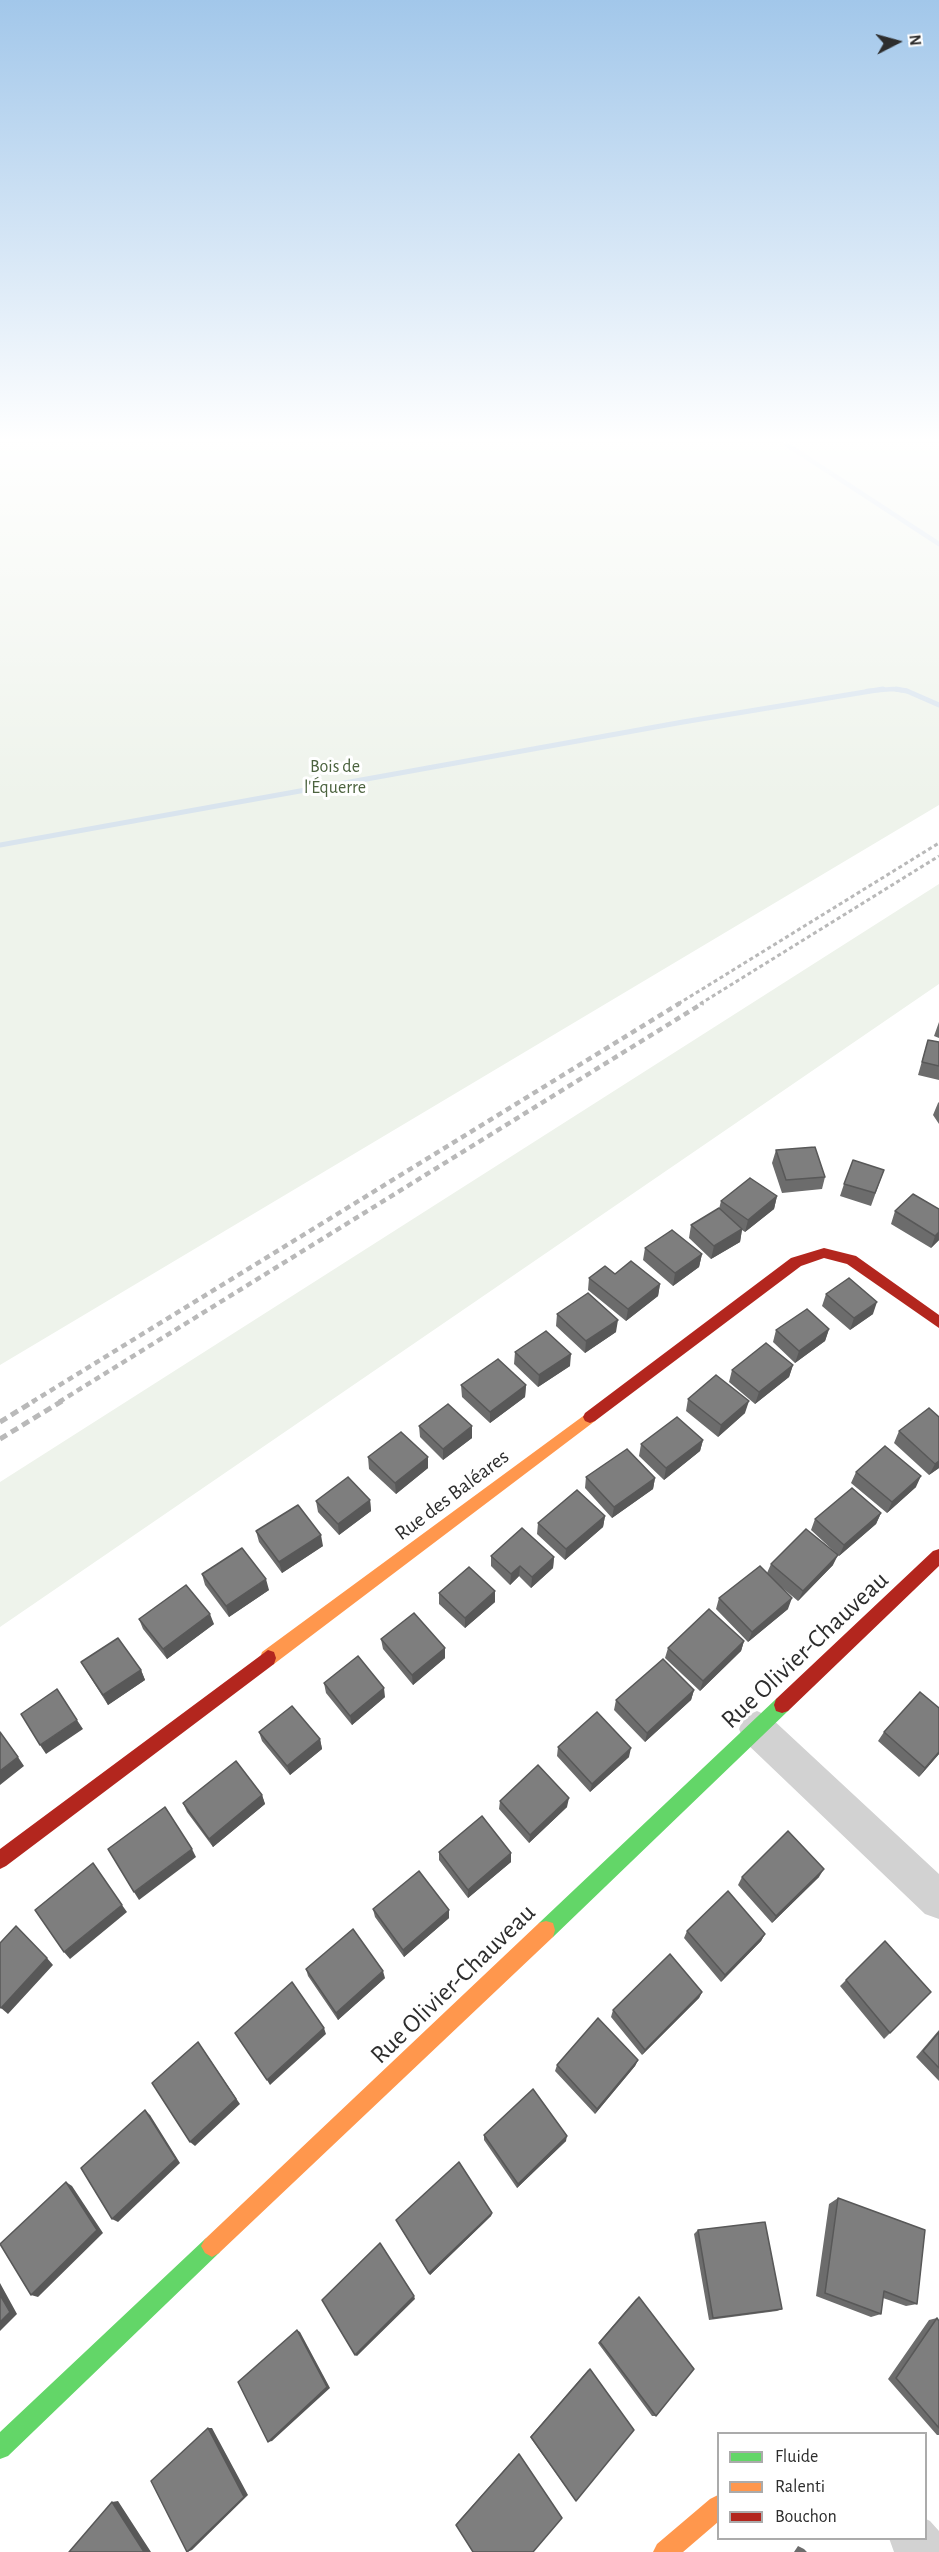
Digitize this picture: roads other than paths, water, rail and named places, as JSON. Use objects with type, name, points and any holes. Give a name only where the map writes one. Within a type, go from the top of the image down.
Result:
[{"type":"street","name":"Rue des Baléares","points":[[0,1860],[796,1262],[824,1253],[851,1260],[939,1322]]},
{"type":"street","name":"Rue Olivier-Chauveau","points":[[0,2448],[939,1556]]},
{"type":"street","points":[[757,1729],[939,1900]]},
{"type":"street","points":[[665,2552],[717,2509]]},
{"type":"street","points":[[915,2540],[924,2552]]},
{"type":"waterway","points":[[874,690],[883,689]]},
{"type":"waterway","points":[[896,689],[907,691]]},
{"type":"waterway","points":[[0,845],[683,722],[874,690]]},
{"type":"waterway","points":[[867,691],[874,690]]},
{"type":"waterway","points":[[874,690],[907,691]]},
{"type":"waterway","points":[[907,691],[939,705]]},
{"type":"railway","points":[[678,1004],[939,843]]},
{"type":"railway","points":[[700,1004],[939,856]]},
{"type":"railway","points":[[32,1402],[680,1003]]},
{"type":"railway","points":[[59,1402],[703,1003]]},
{"type":"railway","points":[[0,1422],[34,1401]]},
{"type":"railway","points":[[0,1439],[62,1401]]},
{"type":"park label","name":"Bois de l'Équerre","points":[[335,777]]}]
